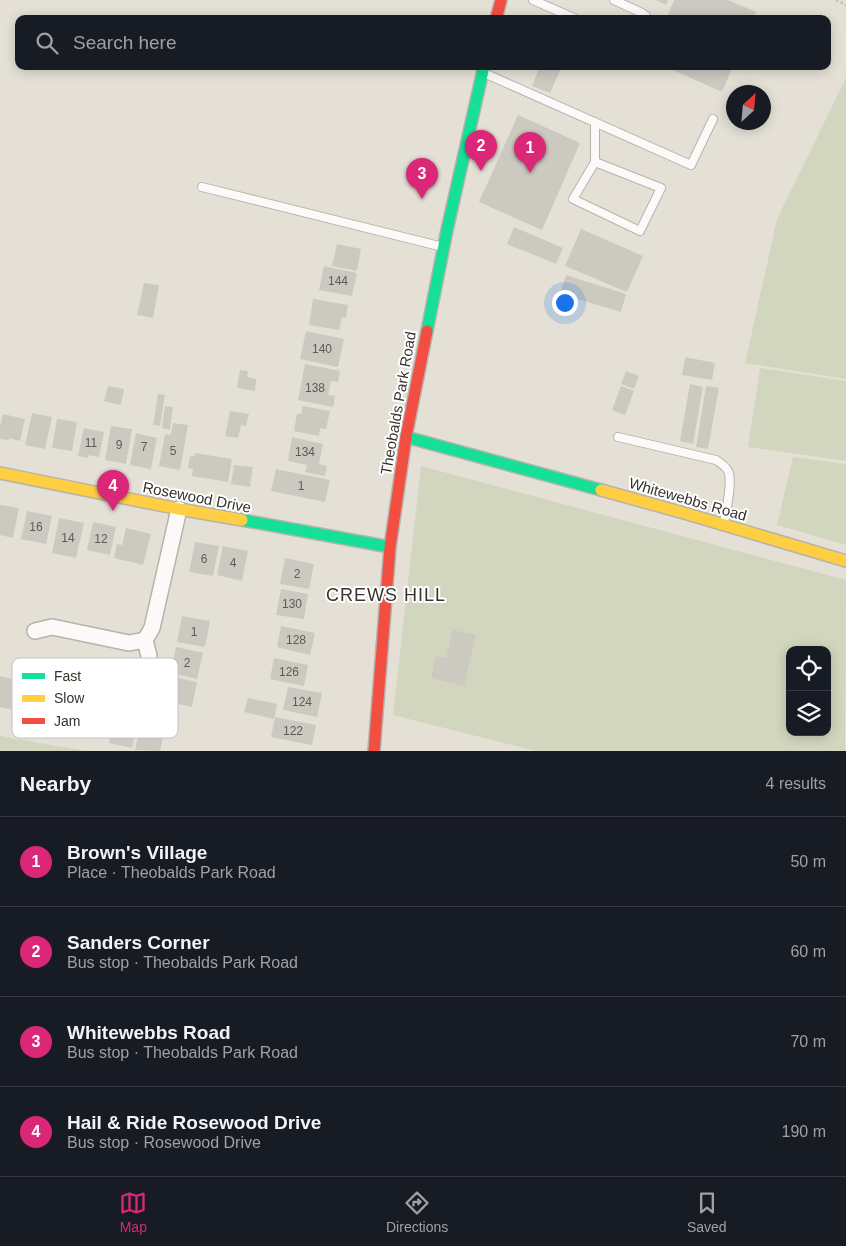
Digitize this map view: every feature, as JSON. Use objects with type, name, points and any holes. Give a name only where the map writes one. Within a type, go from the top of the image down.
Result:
[{"type":"street","points":[[497,15],[501,0]]},
{"type":"street","name":"Theobalds Park Road","points":[[374,751],[390,547],[406,437],[443,247],[483,70]]},
{"type":"street","name":"Whitewebbs Road","points":[[406,437],[724,525],[846,561]]},
{"type":"street","name":"Rosewood Drive","points":[[0,474],[390,547]]},
{"type":"street","points":[[35,631],[52,627],[129,643],[144,640],[152,628],[179,509]]},
{"type":"street","points":[[144,640],[149,658]]},
{"type":"lane","points":[[614,0],[645,15]]},
{"type":"lane","points":[[538,1],[568,15]]},
{"type":"lane","points":[[483,70],[691,165],[713,119]]},
{"type":"lane","points":[[595,122],[595,162],[573,199],[640,231],[661,188],[595,162]]},
{"type":"lane","points":[[202,187],[443,247]]},
{"type":"lane","points":[[618,437],[716,460],[727,468],[730,476],[724,525]]},
{"type":"path","points":[[836,0],[846,5]]},
{"type":"green space","points":[[846,78],[846,379],[745,363],[777,219]]},
{"type":"green space","points":[[760,368],[846,381],[846,461],[748,447]]},
{"type":"green space","points":[[793,457],[846,464],[846,545],[777,525]]},
{"type":"green space","points":[[421,466],[846,580],[845,751],[536,751],[393,715]]},
{"type":"green space","points":[[0,736],[86,751],[0,751]]},
{"type":"building","points":[[656,0],[668,0],[666,5]]},
{"type":"building","points":[[674,0],[728,0],[756,12],[755,15],[668,15]]},
{"type":"building","points":[[538,70],[560,70],[550,93],[532,86]]},
{"type":"building","points":[[673,70],[731,70],[722,92]]},
{"type":"building","points":[[518,115],[580,143],[542,230],[479,202]]},
{"type":"building","points":[[514,227],[563,248],[556,264],[507,244]]},
{"type":"building","points":[[581,229],[643,256],[627,292],[565,266]]},
{"type":"building","points":[[337,244],[361,249],[357,271],[332,266]]},
{"type":"building","points":[[324,266],[357,273],[352,296],[319,290]]},
{"type":"building","points":[[566,275],[626,294],[621,312],[560,294]]},
{"type":"building","points":[[144,283],[159,285],[153,318],[137,315]]},
{"type":"building","points":[[313,299],[348,305],[346,318],[342,317],[339,330],[309,325]]},
{"type":"building","points":[[306,331],[344,339],[338,367],[300,359]]},
{"type":"building","points":[[685,357],[715,363],[712,380],[682,375]]},
{"type":"building","points":[[305,364],[340,371],[338,382],[331,381],[328,395],[335,396],[333,407],[298,400]]},
{"type":"building","points":[[240,370],[248,371],[247,377],[256,379],[255,391],[237,388]]},
{"type":"building","points":[[626,371],[639,376],[634,389],[621,384]]},
{"type":"building","points":[[690,384],[703,387],[693,444],[680,441]]},
{"type":"building","points":[[108,386],[124,389],[121,405],[104,401]]},
{"type":"building","points":[[621,386],[634,391],[625,415],[612,410]]},
{"type":"building","points":[[706,386],[719,388],[708,449],[696,447]]},
{"type":"building","points":[[158,394],[165,395],[160,426],[153,425]]},
{"type":"building","points":[[165,406],[173,407],[170,430],[162,428]]},
{"type":"building","points":[[303,406],[330,411],[326,429],[320,428],[319,436],[294,431],[297,414],[301,414]]},
{"type":"building","points":[[230,411],[249,414],[246,426],[241,425],[238,438],[225,436]]},
{"type":"building","points":[[32,413],[52,417],[45,449],[25,445]]},
{"type":"building","points":[[3,414],[25,419],[20,441],[9,438],[9,440],[0,439]]},
{"type":"building","points":[[57,419],[77,422],[72,451],[52,448]]},
{"type":"building","points":[[173,423],[188,425],[180,470],[159,466],[165,434],[171,435]]},
{"type":"building","points":[[111,426],[132,429],[126,464],[105,460]]},
{"type":"building","points":[[84,428],[104,432],[99,457],[89,455],[88,458],[78,456]]},
{"type":"building","points":[[136,433],[157,438],[151,469],[130,465]]},
{"type":"building","points":[[292,437],[323,444],[319,464],[327,466],[325,476],[305,472],[307,465],[288,461]]},
{"type":"building","points":[[195,453],[232,459],[228,482],[192,476],[193,469],[188,468],[190,456],[195,456]]},
{"type":"building","points":[[234,465],[253,467],[250,487],[231,484]]},
{"type":"building","points":[[276,469],[330,480],[325,502],[271,491]]},
{"type":"building","points":[[0,505],[19,508],[13,538],[0,535]]},
{"type":"building","points":[[27,511],[52,516],[46,544],[21,539]]},
{"type":"building","points":[[59,518],[84,523],[76,558],[52,553]]},
{"type":"building","points":[[93,522],[116,527],[110,555],[87,550]]},
{"type":"building","points":[[126,528],[151,534],[143,565],[114,558],[117,544],[122,545]]},
{"type":"building","points":[[195,542],[219,546],[213,576],[189,572]]},
{"type":"building","points":[[223,546],[248,551],[242,581],[217,575]]},
{"type":"building","points":[[285,558],[314,564],[309,589],[280,584]]},
{"type":"building","points":[[281,589],[308,594],[304,619],[276,615]]},
{"type":"building","points":[[182,616],[210,621],[205,647],[177,642]]},
{"type":"building","points":[[281,626],[315,633],[310,655],[277,647]]},
{"type":"building","points":[[453,630],[476,635],[464,686],[431,678],[436,656],[446,658]]},
{"type":"building","points":[[176,647],[203,653],[197,679],[178,675],[178,658],[174,658]]},
{"type":"building","points":[[274,658],[308,665],[304,686],[270,679]]},
{"type":"building","points":[[0,676],[12,679],[12,709],[0,707]]},
{"type":"building","points":[[178,678],[197,682],[192,707],[178,704]]},
{"type":"building","points":[[288,687],[322,693],[317,717],[283,710]]},
{"type":"building","points":[[248,698],[277,704],[274,719],[244,712]]},
{"type":"building","points":[[275,717],[316,725],[312,745],[271,737]]},
{"type":"building","points":[[110,738],[134,738],[132,748],[109,743]]},
{"type":"building","points":[[138,738],[163,738],[160,751],[135,750]]},
{"type":"traffic: fast","points":[[427,331],[447,230],[483,70]]},
{"type":"traffic: fast","points":[[406,437],[601,490]]},
{"type":"traffic: fast","points":[[242,520],[390,547]]},
{"type":"traffic: slow","points":[[0,473],[242,520]]},
{"type":"traffic: slow","points":[[601,490],[846,561]]},
{"type":"traffic: jam","points":[[497,15],[501,0]]},
{"type":"traffic: jam","points":[[374,751],[390,547],[406,437],[427,331]]},
{"type":"place","name":"Sanders Corner","points":[[481,171]]},
{"type":"place","name":"Brown's Village","points":[[530,173]]},
{"type":"place","name":"Whitewebbs Road","points":[[422,199]]},
{"type":"place","name":"Hail & Ride Rosewood Drive","points":[[113,511]]},
{"type":"district","name":"CREWS HILL","points":[[386,595]]}]
